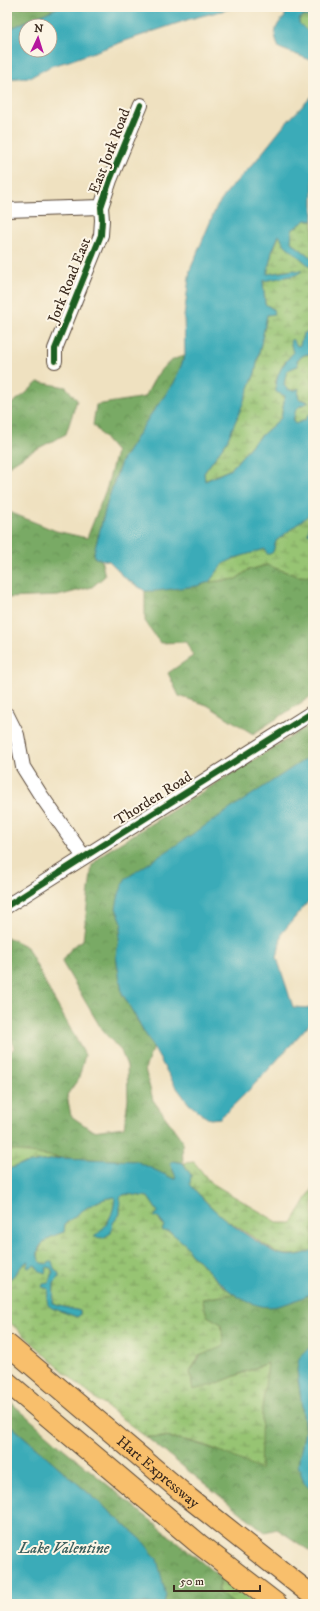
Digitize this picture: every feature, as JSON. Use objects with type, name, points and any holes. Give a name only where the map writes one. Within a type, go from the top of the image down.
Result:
[{"type":"highway","name":"Hart Expressway","points":[[7,1344],[189,1498],[313,1596]]},
{"type":"highway","name":"Hart Expressway","points":[[7,1382],[199,1544],[276,1604]]},
{"type":"street","name":"East Jork Road","points":[[101,207],[110,180],[141,105]]},
{"type":"street","points":[[7,210],[101,207]]},
{"type":"street","name":"Jork Road East","points":[[55,361],[55,349],[101,235],[101,207]]},
{"type":"street","name":"Thorden Road","points":[[7,906],[313,712]]},
{"type":"street","points":[[7,715],[17,735],[23,767],[84,857]]},
{"type":"green space","points":[[7,7],[59,7],[34,18],[18,18],[18,25],[7,30]]},
{"type":"green space","points":[[304,16],[313,18],[313,37],[299,23],[299,19]]},
{"type":"green space","points":[[306,220],[313,221],[313,259],[291,242],[292,230]]},
{"type":"green space","points":[[280,234],[285,245],[313,269],[313,347],[309,348],[307,342],[310,331],[303,334],[300,345],[297,346],[284,363],[275,382],[285,396],[281,418],[254,442],[231,469],[204,481],[204,473],[227,441],[255,373],[267,315],[273,309],[265,304],[263,281],[296,275],[294,270],[267,274],[272,252]]},
{"type":"green space","points":[[312,353],[313,417],[309,415],[305,420],[295,425],[293,421],[297,409],[308,402],[299,399],[298,388],[294,391],[287,389],[284,385],[285,378],[288,371],[298,366],[297,360],[304,355]]},
{"type":"green space","points":[[185,356],[174,383],[149,417],[121,462],[108,500],[94,552],[95,558],[101,559],[105,576],[92,587],[58,596],[7,598],[7,511],[56,531],[87,538],[107,487],[116,452],[93,425],[96,405],[145,397],[160,371],[170,361]]},
{"type":"green space","points":[[38,382],[66,387],[77,400],[66,434],[29,453],[7,467],[7,407]]},
{"type":"green space","points":[[310,514],[312,517],[313,576],[298,576],[267,565],[248,570],[236,579],[209,582],[222,564],[266,548],[273,552],[276,541]]},
{"type":"green space","points":[[267,565],[298,576],[313,576],[313,695],[253,734],[207,705],[179,696],[168,673],[193,656],[186,642],[160,643],[145,621],[145,591],[197,586],[209,582],[236,579],[248,570]]},
{"type":"green space","points":[[313,723],[313,754],[116,908],[122,922],[116,956],[122,993],[153,1047],[145,1069],[153,1100],[182,1140],[183,1163],[173,1161],[173,1170],[176,1177],[174,1180],[136,1161],[61,1158],[7,1151],[7,1055],[14,1048],[7,1022],[7,937],[27,947],[85,1055],[79,1078],[67,1095],[71,1116],[93,1131],[124,1127],[128,1099],[127,1066],[121,1051],[102,1030],[62,962],[72,947],[83,940],[92,865],[104,853]]},
{"type":"green space","points":[[11,1150],[61,1158],[19,1165],[7,1170],[7,1151]]},
{"type":"green space","points":[[194,1162],[210,1182],[279,1223],[292,1223],[313,1188],[313,1250],[307,1253],[294,1255],[279,1254],[219,1215],[189,1184],[191,1175],[183,1163]]},
{"type":"green space","points":[[127,1194],[148,1197],[158,1212],[154,1217],[158,1218],[164,1226],[162,1230],[176,1235],[221,1285],[234,1294],[202,1299],[207,1316],[221,1324],[224,1346],[199,1356],[190,1372],[193,1390],[213,1385],[268,1363],[262,1409],[260,1470],[219,1451],[191,1441],[176,1438],[146,1437],[82,1388],[7,1320],[7,1280],[14,1276],[23,1265],[30,1261],[40,1271],[47,1267],[51,1268],[51,1279],[43,1287],[49,1289],[47,1299],[52,1308],[77,1317],[80,1315],[80,1311],[53,1303],[54,1283],[59,1278],[59,1274],[54,1268],[40,1262],[38,1257],[39,1250],[44,1240],[53,1235],[64,1232],[65,1224],[82,1210],[100,1200],[115,1197],[113,1212],[102,1231],[111,1233],[113,1223],[120,1214],[120,1198]]},
{"type":"green space","points":[[313,1293],[313,1344],[309,1347],[297,1370],[305,1430],[298,1465],[304,1483],[313,1492],[313,1553],[277,1529],[265,1532],[146,1437],[166,1437],[196,1443],[225,1453],[262,1409],[267,1363],[213,1385],[193,1391],[190,1372],[221,1324],[207,1316],[202,1299],[234,1294],[252,1303],[287,1303]]},
{"type":"green space","points":[[7,1399],[64,1449],[221,1578],[218,1592],[234,1604],[164,1604],[166,1596],[141,1539],[7,1422]]},
{"type":"green space","points":[[221,1578],[255,1604],[234,1604],[218,1592]]},
{"type":"water","points":[[59,7],[237,7],[190,19],[51,66],[31,77],[7,79],[7,30],[18,25],[18,58],[58,58],[58,18],[34,18]]},
{"type":"water","points":[[275,7],[313,7],[313,18],[304,16],[299,19],[299,23],[313,37],[313,61],[279,48],[275,35],[277,27],[281,20],[285,17],[285,13]]},
{"type":"water","points":[[313,95],[313,221],[306,220],[292,230],[291,242],[313,259],[313,269],[285,245],[279,235],[272,252],[267,274],[294,270],[302,271],[296,275],[263,281],[265,304],[273,309],[274,314],[267,315],[255,373],[227,441],[204,473],[205,481],[231,469],[254,442],[281,418],[285,396],[276,392],[278,375],[293,353],[290,341],[292,339],[297,346],[300,345],[303,334],[311,330],[307,342],[309,348],[313,347],[313,357],[312,353],[304,355],[297,360],[298,366],[287,372],[284,385],[287,389],[294,391],[299,388],[299,399],[309,402],[297,409],[293,421],[295,424],[305,420],[309,414],[313,417],[313,533],[308,534],[312,519],[310,514],[276,541],[273,552],[270,554],[267,554],[265,549],[235,558],[223,564],[209,582],[197,586],[145,591],[122,576],[109,561],[95,558],[94,552],[108,500],[121,462],[149,417],[174,383],[185,356],[184,317],[190,270],[216,208],[230,188],[254,163],[286,123]]},
{"type":"water","points":[[313,754],[313,896],[282,933],[277,958],[293,1007],[311,1008],[312,1021],[232,1107],[220,1118],[210,1119],[189,1104],[174,1084],[122,993],[116,956],[122,922],[116,908],[119,894],[125,879]]},
{"type":"water","points":[[61,1158],[136,1161],[174,1179],[176,1177],[170,1163],[173,1161],[183,1163],[191,1175],[190,1184],[206,1202],[242,1232],[271,1250],[284,1255],[296,1255],[313,1250],[313,1293],[274,1307],[258,1305],[238,1297],[193,1257],[185,1244],[169,1231],[162,1231],[164,1225],[158,1218],[154,1217],[158,1212],[148,1197],[127,1194],[120,1198],[120,1214],[113,1223],[111,1233],[103,1238],[94,1237],[103,1229],[109,1220],[115,1197],[107,1198],[94,1203],[65,1224],[64,1232],[48,1239],[40,1246],[38,1256],[40,1262],[46,1264],[52,1261],[54,1268],[59,1274],[59,1278],[54,1283],[53,1303],[80,1311],[80,1315],[77,1317],[52,1308],[48,1305],[47,1299],[49,1289],[42,1287],[43,1284],[49,1283],[53,1273],[51,1268],[47,1267],[45,1273],[40,1271],[35,1265],[28,1268],[29,1261],[7,1280],[7,1170],[19,1165]]},
{"type":"water","points":[[313,1344],[313,1492],[304,1483],[298,1465],[305,1430],[297,1370],[299,1358]]},
{"type":"water","name":"Lake Valentine","points":[[7,1422],[141,1539],[157,1559],[166,1596],[164,1604],[7,1604]]},
{"type":"cycle path","points":[[55,361],[55,349],[101,235],[101,207],[110,180],[141,105]]},
{"type":"cycle path","points":[[7,906],[313,712]]}]
